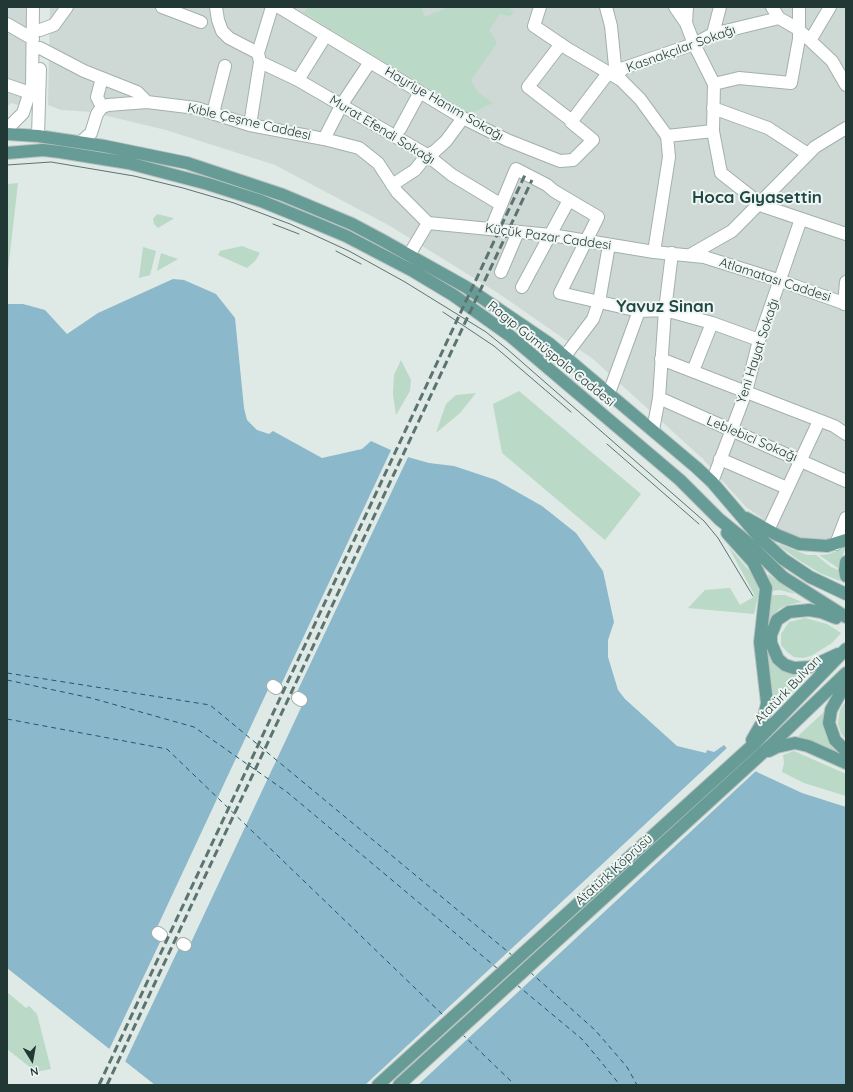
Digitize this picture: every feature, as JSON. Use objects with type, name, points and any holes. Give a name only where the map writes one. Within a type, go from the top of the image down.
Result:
[{"type":"main road","name":"Ragıp Gümüşpala Caddesi","points":[[7,134],[38,136],[81,142],[187,163],[283,195],[352,224],[409,255],[466,287],[565,356],[712,482],[759,537],[783,559],[810,577],[846,594]]},
{"type":"main road","points":[[7,153],[38,136]]},
{"type":"main road","points":[[101,159],[104,146]]},
{"type":"main road","name":"Ragıp Gümüşpala Caddesi","points":[[7,153],[43,150],[101,159],[178,175],[268,204],[346,236],[413,271],[453,295],[509,335],[680,480],[719,519],[746,541],[783,577],[846,619]]},
{"type":"main road","points":[[738,513],[768,530],[799,544],[814,546],[841,542]]},
{"type":"main road","points":[[719,519],[728,535],[753,562],[766,588],[760,642],[767,703],[763,721],[748,748]]},
{"type":"main road","points":[[846,562],[846,576]]},
{"type":"main road","points":[[845,650],[810,667],[794,668],[786,665],[778,659],[773,650],[771,635],[777,620],[795,610],[821,612],[846,619]]},
{"type":"main road","name":"Atatürk Bulvarı","points":[[748,748],[772,727],[845,650]]},
{"type":"main road","name":"Atatürk Köprüsü","points":[[400,1085],[757,757],[846,673]]},
{"type":"main road","points":[[846,683],[831,710],[829,723],[835,740],[846,751]]},
{"type":"main road","points":[[757,757],[777,747],[794,743],[808,746],[846,763]]},
{"type":"main road","name":"Atatürk Köprüsü","points":[[378,1085],[748,748]]},
{"type":"street","points":[[33,7],[38,39],[40,105],[38,136]]},
{"type":"street","points":[[7,129],[23,113],[30,93],[38,39],[40,7]]},
{"type":"street","points":[[38,39],[54,25],[67,7]]},
{"type":"street","points":[[162,7],[201,22]]},
{"type":"street","name":"Murat Efendi Sokağı","points":[[216,7],[218,20],[222,31],[229,38],[259,58],[342,104],[427,154],[452,175],[500,204]]},
{"type":"street","points":[[250,125],[259,58],[272,7]]},
{"type":"street","name":"Hayriye Hanım Sokağı","points":[[279,7],[463,118],[507,140],[567,162],[577,158],[593,140],[571,122],[572,121]]},
{"type":"street","points":[[540,7],[534,26],[612,74]]},
{"type":"street","points":[[561,44],[528,87],[572,121],[612,74],[611,26],[606,7]]},
{"type":"street","points":[[675,7],[686,23],[694,44],[714,84],[713,131],[721,173],[761,205],[846,234]]},
{"type":"street","points":[[686,23],[687,7]]},
{"type":"street","points":[[713,34],[720,7]]},
{"type":"street","points":[[772,7],[779,18],[798,29],[811,39],[832,61],[846,85]]},
{"type":"street","points":[[714,84],[739,78],[791,83],[799,39],[799,7]]},
{"type":"street","points":[[811,39],[830,7]]},
{"type":"street","name":"Kasnakçılar Sokağı","points":[[667,136],[640,99],[612,74],[624,68],[694,44],[713,34],[779,18]]},
{"type":"street","points":[[7,24],[38,39],[102,78],[137,92],[147,102]]},
{"type":"street","points":[[298,80],[326,36]]},
{"type":"street","points":[[324,139],[342,104],[370,62]]},
{"type":"street","points":[[213,113],[225,66]]},
{"type":"street","points":[[81,142],[91,133],[97,114],[102,107],[97,97],[102,78]]},
{"type":"street","points":[[7,85],[30,93]]},
{"type":"street","points":[[400,129],[420,92]]},
{"type":"street","name":"Kıble Çeşme Caddesi","points":[[102,107],[108,105],[147,102],[196,108],[250,125],[324,139],[359,148],[378,163],[397,192],[428,223]]},
{"type":"street","points":[[713,108],[768,128],[808,154]]},
{"type":"street","points":[[392,185],[415,170],[427,154],[435,151],[446,141],[463,118]]},
{"type":"street","points":[[690,255],[732,231],[761,205],[815,147],[846,128]]},
{"type":"street","points":[[654,252],[670,157],[667,136],[713,131]]},
{"type":"street","points":[[491,229],[500,204],[516,169],[547,184],[554,191],[598,217],[587,242],[560,293],[639,311],[665,310],[712,323],[759,340]]},
{"type":"street","points":[[522,287],[569,200]]},
{"type":"street","name":"Yeni Hayat Sokağı","points":[[712,482],[730,430],[746,392],[759,340],[801,219]]},
{"type":"street","points":[[409,255],[428,223]]},
{"type":"street","name":"Küçük Pazar Caddesi","points":[[428,223],[551,235],[654,252],[704,257]]},
{"type":"street","points":[[501,272],[518,232]]},
{"type":"street","points":[[565,356],[593,319],[600,302],[609,245]]},
{"type":"street","points":[[653,430],[659,398],[665,310],[672,253]]},
{"type":"street","name":"Atlamatası Caddesi","points":[[704,257],[781,280],[845,304]]},
{"type":"street","points":[[845,304],[846,282]]},
{"type":"street","points":[[609,393],[639,311]]},
{"type":"street","points":[[693,371],[712,323]]},
{"type":"street","points":[[661,359],[834,426],[846,434]]},
{"type":"street","name":"Leblebici Sokağı","points":[[659,398],[846,481]]},
{"type":"street","points":[[768,530],[819,421]]},
{"type":"street","points":[[720,459],[788,488]]},
{"type":"street","points":[[841,542],[846,518]]},
{"type":"shaded area","points":[[7,7],[26,7],[29,90],[18,105],[12,103],[7,106]]},
{"type":"shaded area","points":[[50,7],[846,7],[846,535],[815,542],[784,533],[746,507],[703,459],[593,359],[498,293],[390,226],[275,165],[166,130],[91,112],[61,110],[48,105]]},
{"type":"green space","points":[[308,7],[421,7],[425,17],[449,7],[508,7],[514,13],[510,16],[500,14],[489,30],[497,43],[471,80],[478,92],[493,103],[470,114],[304,13]]},
{"type":"green space","points":[[18,183],[8,270],[7,184]]},
{"type":"green space","points":[[157,214],[173,219],[158,228],[154,224],[153,219]]},
{"type":"green space","points":[[242,246],[260,253],[255,261],[247,268],[218,255],[220,251]]},
{"type":"green space","points":[[143,247],[156,251],[150,275],[139,278]]},
{"type":"green space","points":[[161,253],[178,259],[157,271]]},
{"type":"green space","points":[[401,360],[411,380],[410,391],[396,415],[393,394],[394,375]]},
{"type":"green space","points":[[519,391],[641,494],[605,540],[502,453],[493,404]]},
{"type":"green space","points":[[476,393],[460,413],[436,433],[446,404],[456,395]]},
{"type":"green space","points":[[779,544],[807,555],[816,555],[831,567],[838,570],[840,581],[820,573],[797,559],[778,545]]},
{"type":"green space","points":[[728,546],[753,575],[757,585],[759,592],[754,614],[688,608],[705,590],[730,588],[740,605],[755,596]]},
{"type":"green space","points":[[846,547],[838,568],[819,555],[829,554]]},
{"type":"green space","points":[[768,574],[795,594],[780,590],[771,591]]},
{"type":"green space","points":[[772,595],[785,595],[802,602],[787,605],[779,609],[767,623]]},
{"type":"green space","points":[[805,618],[827,624],[841,633],[832,643],[811,656],[803,658],[794,657],[781,645],[781,634],[789,622]]},
{"type":"green space","points":[[767,651],[780,667],[791,672],[809,673],[771,714],[773,696]]},
{"type":"green space","points":[[846,701],[846,740],[841,733],[838,724],[840,710]]},
{"type":"green space","points":[[824,712],[825,733],[832,747],[841,756],[799,738],[799,735]]},
{"type":"green space","points":[[794,751],[846,774],[846,796],[804,783],[782,772],[784,763],[783,755]]},
{"type":"green space","points":[[7,992],[26,1008],[29,1006],[37,1014],[51,1069],[36,1072],[7,1049]]},
{"type":"water","points":[[173,279],[184,280],[216,294],[235,318],[244,408],[247,420],[257,430],[269,434],[273,431],[322,458],[362,449],[371,441],[404,456],[429,463],[454,466],[496,480],[542,506],[576,533],[603,571],[614,622],[608,640],[608,657],[618,690],[625,699],[677,746],[706,753],[707,750],[714,752],[724,745],[739,762],[759,773],[802,793],[846,807],[846,1085],[155,1085],[7,968],[7,304],[23,304],[45,310],[67,334],[98,313]]},
{"type":"pier","points":[[392,448],[409,455],[297,692],[306,697],[187,951],[179,948],[124,1064],[108,1052],[161,940],[153,936],[272,681],[281,685]]},
{"type":"pier","points":[[728,747],[740,760],[757,770],[418,1085],[365,1085]]},
{"type":"ferry route","points":[[7,673],[210,705],[513,956]]},
{"type":"ferry route","points":[[7,680],[91,698],[194,727],[287,792],[498,969]]},
{"type":"ferry route","points":[[7,719],[167,749],[444,1016]]},
{"type":"ferry route","points":[[530,972],[595,1030],[627,1067],[637,1085]]},
{"type":"ferry route","points":[[517,985],[583,1040],[620,1085]]},
{"type":"ferry route","points":[[462,1034],[515,1085]]},
{"type":"tram line","points":[[7,165],[51,162],[134,176],[183,188],[234,203],[290,224],[349,251],[405,282],[486,332],[704,521],[718,538],[753,596]]},
{"type":"tram line","points":[[273,224],[299,234]]},
{"type":"tram line","points":[[336,251],[361,264]]},
{"type":"tram line","points":[[443,312],[494,346],[571,412]]},
{"type":"tram line","points":[[607,444],[699,524]]},
{"type":"railway","points":[[99,1085],[525,175]]},
{"type":"railway","points":[[107,1085],[532,180]]},
{"type":"district","name":"Hoca Gıyasettin","points":[[757,198]]},
{"type":"district","name":"Yavuz Sinan","points":[[665,307]]}]
